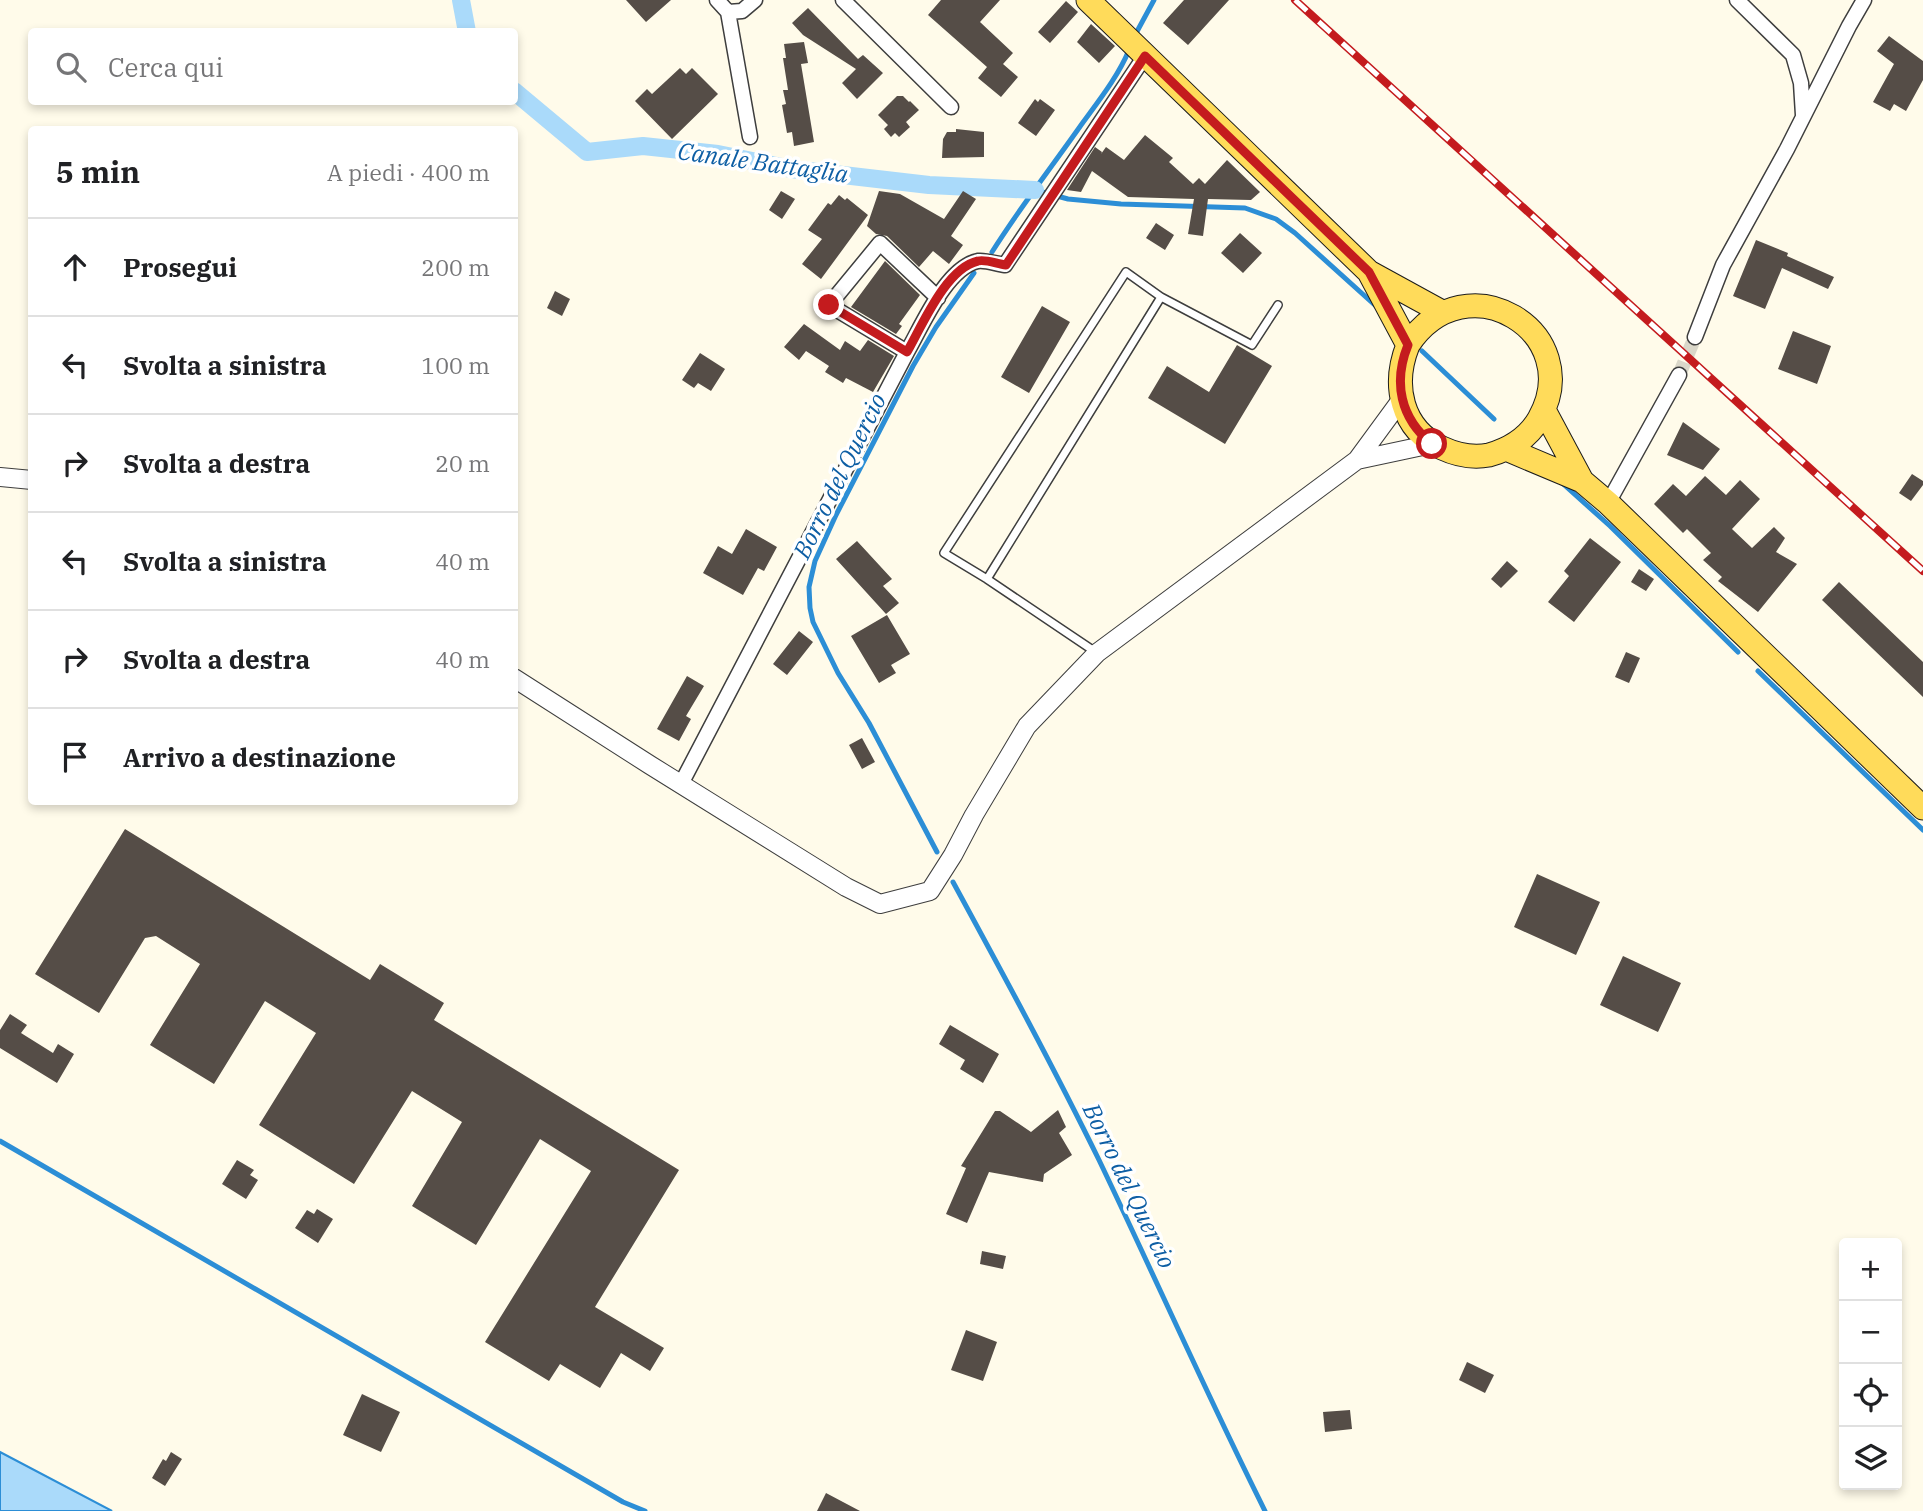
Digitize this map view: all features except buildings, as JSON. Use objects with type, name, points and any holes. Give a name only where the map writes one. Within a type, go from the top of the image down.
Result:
[{"type":"main road","points":[[1088,0],[1369,272],[1442,313]]},
{"type":"main road","points":[[1369,272],[1408,345]]},
{"type":"main road","points":[[1464,306],[1500,310],[1526,326],[1541,344],[1550,377],[1549,395],[1544,410],[1521,440],[1506,449],[1486,455],[1452,453],[1432,444],[1408,418],[1401,400],[1401,360],[1408,345],[1426,323],[1442,313],[1464,306]]},
{"type":"main road","points":[[1544,410],[1582,481]]},
{"type":"main road","points":[[1506,449],[1582,481],[1608,503],[1923,808]]},
{"type":"street","points":[[717,0],[728,12],[750,137]]},
{"type":"street","points":[[728,12],[743,11],[755,0]]},
{"type":"street","points":[[843,0],[951,107]]},
{"type":"street","points":[[1737,0],[1793,55],[1801,83],[1803,116]]},
{"type":"street","points":[[1695,337],[1723,265],[1864,0]]},
{"type":"street","points":[[681,784],[937,298],[960,270],[979,261],[1006,265],[1145,56]]},
{"type":"street","points":[[907,352],[829,305],[880,243],[937,298]]},
{"type":"street","points":[[1608,503],[1679,375]]},
{"type":"street","points":[[518,681],[846,887],[880,904],[930,891],[1027,726],[1097,653],[1357,460],[1401,400]]},
{"type":"street","points":[[1357,460],[1432,444]]},
{"type":"street","points":[[0,477],[28,480]]},
{"type":"lane","points":[[1097,653],[988,579],[944,553],[1126,272],[1161,298],[1252,345],[1278,305]]},
{"type":"lane","points":[[988,579],[1161,298]]},
{"type":"water","points":[[0,1452],[112,1511],[0,1511]]},
{"type":"waterway","name":"Canale Battaglia","points":[[461,0],[466,28]]},
{"type":"waterway","name":"Borro del Quercio","points":[[1134,37],[1154,0]]},
{"type":"waterway","name":"Borro del Quercio","points":[[992,252],[1107,90],[1129,50]]},
{"type":"waterway","name":"Canale Battaglia","points":[[518,94],[587,152],[643,146],[718,154],[791,169],[929,185],[1035,190]]},
{"type":"waterway","points":[[1035,190],[1068,199],[1121,204],[1245,208],[1276,219],[1295,233],[1377,307]]},
{"type":"waterway","name":"Borro del Quercio","points":[[937,852],[869,723],[838,673],[813,622],[809,587],[815,561],[836,515],[913,366],[936,327],[974,273]]},
{"type":"waterway","points":[[1422,351],[1494,419]]},
{"type":"waterway","points":[[1561,482],[1610,526],[1738,652]]},
{"type":"waterway","points":[[1758,671],[1923,830]]},
{"type":"waterway","name":"Borro del Quercio","points":[[953,882],[1082,1125],[1265,1511]]},
{"type":"waterway","points":[[0,1141],[623,1502],[645,1511]]},
{"type":"tunnel","points":[[1679,375],[1695,337]]},
{"type":"railway","points":[[1295,0],[1923,571]]},
{"type":"route","points":[[829,305],[907,352],[937,298],[960,270],[979,261],[1006,265],[1145,56],[1369,272],[1408,345],[1401,360],[1401,400],[1408,418],[1432,444]]}]
